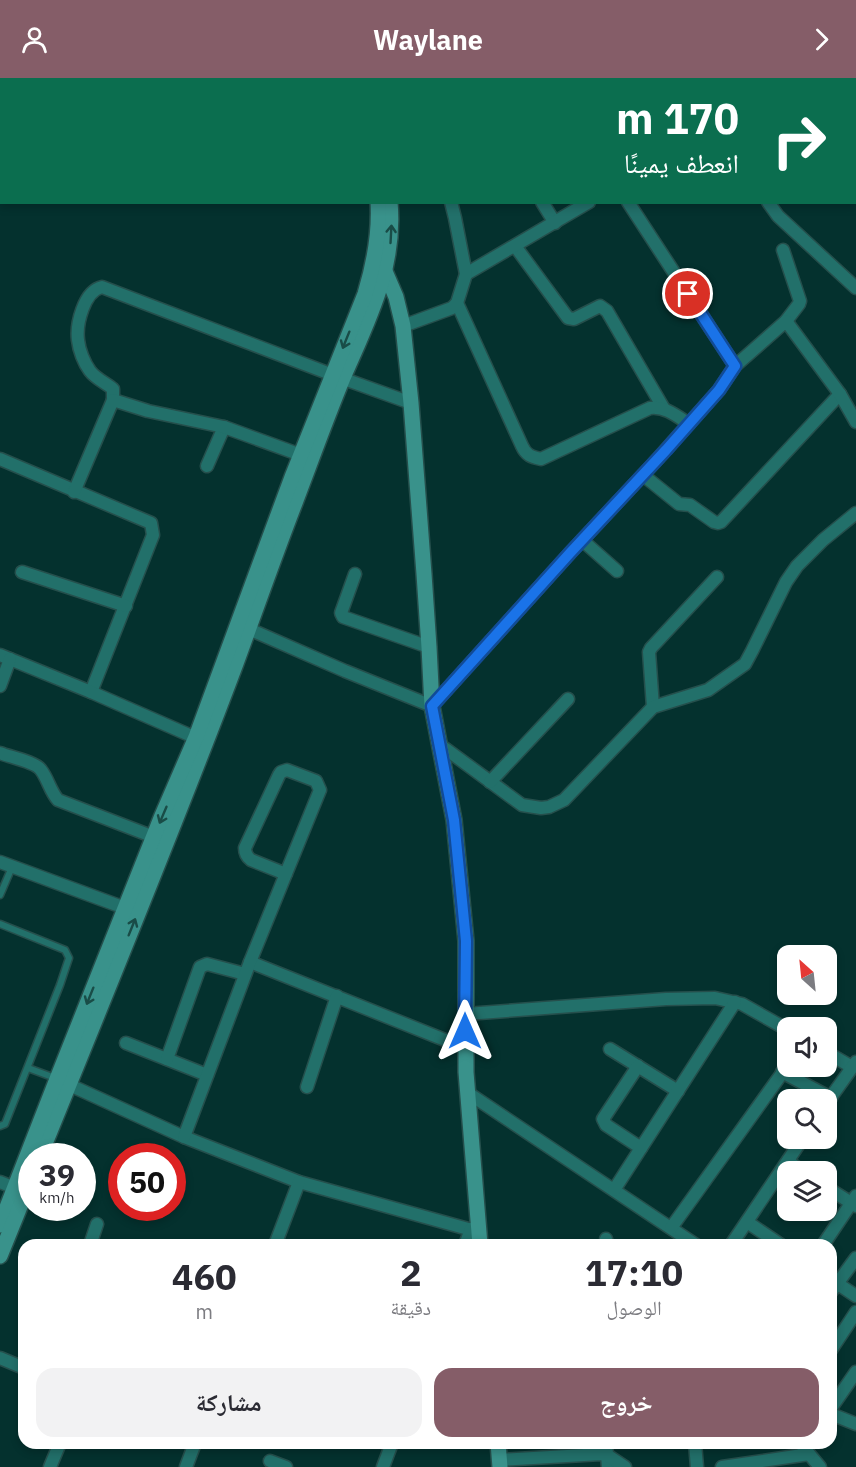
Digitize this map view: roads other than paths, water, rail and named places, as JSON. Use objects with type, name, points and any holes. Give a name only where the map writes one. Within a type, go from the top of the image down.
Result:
[{"type":"main road","points":[[243,626],[338,377],[365,294],[376,250],[378,204]]},
{"type":"main road","points":[[44,1143],[63,1082],[125,908],[154,837],[236,664],[243,626],[301,455],[370,315],[390,250],[390,204]]},
{"type":"main road","points":[[376,250],[396,297],[403,326],[411,403],[432,706],[454,820],[466,941],[465,1047],[477,1235]]},
{"type":"main road","points":[[0,1225],[63,1082],[200,740]]},
{"type":"main road","points":[[0,1256],[18,1212]]},
{"type":"main road","points":[[498,1449],[499,1464]]},
{"type":"street","points":[[403,326],[452,308],[457,303],[466,274],[452,204]]},
{"type":"street","points":[[543,204],[555,223]]},
{"type":"street","points":[[466,274],[586,204]]},
{"type":"street","points":[[629,204],[735,366]]},
{"type":"street","points":[[769,204],[777,216],[856,288]]},
{"type":"street","points":[[515,246],[568,318],[574,319],[600,306],[607,311],[664,409]]},
{"type":"street","points":[[243,626],[345,672],[432,706],[689,424],[719,390],[735,366],[786,321],[800,301],[783,250]]},
{"type":"street","points":[[74,492],[113,400],[113,388],[89,370],[78,338],[80,320],[88,296],[97,288],[102,287],[411,403]]},
{"type":"street","points":[[457,303],[525,453],[541,459],[654,407],[664,409],[689,424]]},
{"type":"street","points":[[786,321],[840,393],[856,422]]},
{"type":"street","points":[[643,475],[679,504],[690,505],[714,522],[721,522],[840,393]]},
{"type":"street","points":[[113,400],[148,411],[224,427],[301,455]]},
{"type":"street","points":[[207,466],[224,427]]},
{"type":"street","points":[[0,459],[151,523],[153,535],[91,692]]},
{"type":"street","points":[[439,744],[522,805],[541,808],[564,800],[653,707],[708,690],[745,664],[786,582],[797,566],[823,540],[856,513]]},
{"type":"street","points":[[582,540],[617,571]]},
{"type":"street","points":[[22,572],[126,606]]},
{"type":"street","points":[[355,574],[341,612],[343,617],[429,647]]},
{"type":"street","points":[[653,707],[649,652],[717,577]]},
{"type":"street","points":[[0,686],[5,657],[200,740]]},
{"type":"street","points":[[490,782],[568,699]]},
{"type":"street","points":[[0,753],[37,766],[43,772],[58,800],[154,837]]},
{"type":"street","points":[[184,1137],[245,974],[286,874],[320,789],[316,781],[287,770],[279,775],[245,848],[245,853],[251,860],[286,874]]},
{"type":"street","points":[[0,862],[125,908]]},
{"type":"street","points":[[250,962],[465,1047]]},
{"type":"street","points":[[167,1059],[200,967],[207,964],[245,974]]},
{"type":"street","points":[[307,1087],[337,996]]},
{"type":"street","points":[[465,1014],[666,999],[715,998],[742,1004],[777,1024]]},
{"type":"street","points":[[614,1190],[735,1002]]},
{"type":"street","points":[[126,1043],[207,1075]]},
{"type":"street","points":[[610,1049],[678,1091]]},
{"type":"street","points":[[837,1057],[854,1064],[837,1089]]},
{"type":"street","points":[[638,1066],[603,1119],[606,1125],[641,1148]]},
{"type":"street","points":[[671,1228],[779,1077]]},
{"type":"street","points":[[796,1077],[812,1089]]},
{"type":"street","points":[[63,1082],[184,1137],[299,1182],[477,1235]]},
{"type":"street","points":[[468,1093],[687,1239]]},
{"type":"street","points":[[788,1161],[796,1149]]},
{"type":"street","points":[[735,1239],[777,1177]]},
{"type":"street","points":[[0,1182],[15,1188]]},
{"type":"street","points":[[277,1239],[299,1182]]},
{"type":"street","points":[[827,1239],[854,1201],[837,1192]]},
{"type":"street","points":[[747,1222],[772,1239]]},
{"type":"street","points":[[92,1239],[97,1224]]},
{"type":"street","points":[[837,1280],[856,1258]]},
{"type":"street","points":[[837,1287],[856,1296]]},
{"type":"street","points":[[837,1341],[856,1312]]},
{"type":"street","points":[[0,1358],[18,1366]]},
{"type":"street","points":[[837,1399],[856,1372]]},
{"type":"street","points":[[837,1416],[856,1424]]},
{"type":"street","points":[[50,1467],[58,1449]]},
{"type":"street","points":[[186,1467],[193,1449]]},
{"type":"street","points":[[383,1467],[390,1449]]},
{"type":"street","points":[[696,1449],[697,1467]]},
{"type":"street","points":[[805,1449],[820,1467]]},
{"type":"street","points":[[499,1464],[601,1454],[607,1455],[625,1467]]},
{"type":"street","points":[[722,1467],[809,1454]]},
{"type":"street","points":[[270,1461],[286,1467]]},
{"type":"lane","points":[[0,895],[13,866]]},
{"type":"lane","points":[[0,924],[65,950],[69,958],[28,1068],[5,1124],[0,1126]]},
{"type":"lane","points":[[28,1068],[63,1082]]}]
